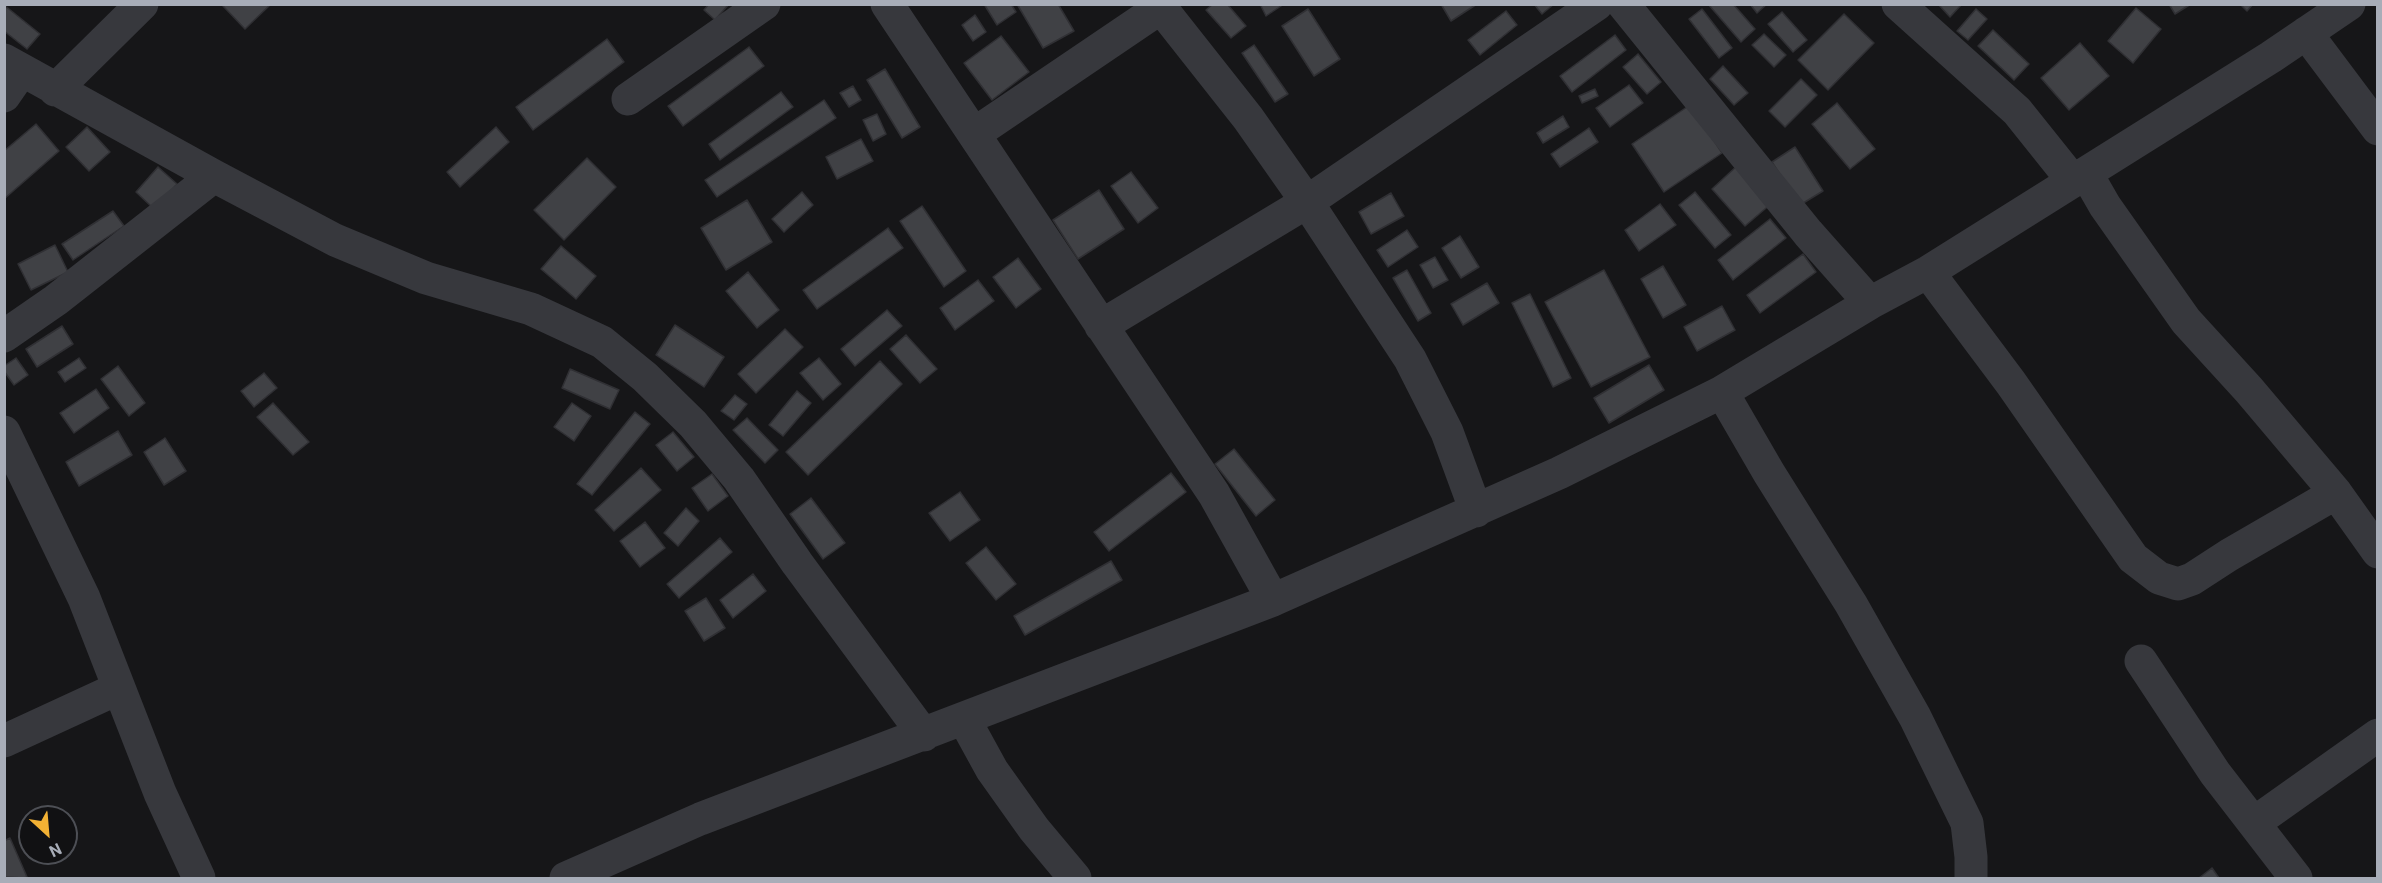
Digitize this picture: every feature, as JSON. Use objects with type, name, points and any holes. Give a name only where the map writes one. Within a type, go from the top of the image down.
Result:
[{"type":"street","points":[[55,90],[142,4]]},
{"type":"street","points":[[628,99],[764,4]]},
{"type":"street","points":[[887,4],[1214,494],[1273,600]]},
{"type":"street","points":[[1101,326],[1307,202],[1597,4]]},
{"type":"street","points":[[1623,4],[1808,232],[1870,303]]},
{"type":"street","points":[[1898,4],[2017,111],[2080,177],[2105,206],[2186,321],[2249,390],[2336,493],[2378,552]]},
{"type":"street","points":[[566,879],[700,819],[1273,600],[1559,473],[1722,392],[1870,303],[1928,272],[2349,4]]},
{"type":"street","points":[[974,134],[1159,6],[1248,118],[1307,202],[1410,359],[1447,432],[1476,511]]},
{"type":"street","points":[[2306,33],[2378,129]]},
{"type":"street","points":[[10,75],[55,90],[335,240],[426,278],[531,309],[602,342],[645,377],[693,424],[739,479],[797,563],[924,735]]},
{"type":"street","points":[[4,336],[56,300],[214,176]]},
{"type":"street","points":[[1928,272],[2011,383],[2133,558],[2159,578],[2178,584],[2192,579],[2336,493]]},
{"type":"street","points":[[1722,392],[1768,473],[1851,604],[1915,717],[1966,823],[1971,857],[1971,879]]},
{"type":"street","points":[[4,432],[84,598],[160,793],[199,879]]},
{"type":"street","points":[[2141,661],[2215,773],[2296,879]]},
{"type":"street","points":[[4,741],[119,688]]},
{"type":"street","points":[[964,719],[992,770],[1034,829],[1075,879]]},
{"type":"street","points":[[2254,823],[2378,735]]},
{"type":"building","points":[[224,4],[271,4],[245,29],[223,6]]},
{"type":"building","points":[[709,4],[729,4],[715,20],[704,10]]},
{"type":"building","points":[[984,4],[1011,4],[1016,12],[997,25]]},
{"type":"building","points":[[1017,4],[1058,4],[1074,31],[1043,48]]},
{"type":"building","points":[[1213,4],[1227,4],[1246,26],[1231,38],[1206,10]]},
{"type":"building","points":[[1260,4],[1284,4],[1266,16]]},
{"type":"building","points":[[1441,4],[1477,4],[1451,21]]},
{"type":"building","points":[[1534,4],[1554,4],[1542,14]]},
{"type":"building","points":[[1708,4],[1733,4],[1755,29],[1741,42]]},
{"type":"building","points":[[1750,4],[1767,4],[1757,13]]},
{"type":"building","points":[[1938,4],[1962,4],[1950,17]]},
{"type":"building","points":[[2169,4],[2191,4],[2175,14]]},
{"type":"building","points":[[2240,4],[2253,4],[2247,11]]},
{"type":"building","points":[[4,5],[40,34],[27,49],[4,31]]},
{"type":"building","points":[[2136,8],[2161,29],[2133,63],[2108,41]]},
{"type":"building","points":[[1308,9],[1340,59],[1314,76],[1282,26]]},
{"type":"building","points":[[1702,9],[1732,48],[1719,58],[1689,19]]},
{"type":"building","points":[[1976,9],[1987,19],[1968,40],[1957,31]]},
{"type":"building","points":[[1506,11],[1517,25],[1480,55],[1468,40]]},
{"type":"building","points":[[1782,12],[1807,40],[1793,52],[1768,24]]},
{"type":"building","points":[[1844,14],[1874,43],[1828,90],[1798,60]]},
{"type":"building","points":[[975,15],[986,32],[973,41],[962,25]]},
{"type":"building","points":[[1993,30],[2029,64],[2014,80],[1978,46]]},
{"type":"building","points":[[1764,34],[1786,55],[1774,67],[1752,45]]},
{"type":"building","points":[[1615,35],[1626,50],[1572,92],[1560,76]]},
{"type":"building","points":[[1001,36],[1029,72],[992,100],[964,63]]},
{"type":"building","points":[[607,39],[624,62],[533,130],[516,107]]},
{"type":"building","points":[[2080,43],[2109,76],[2069,110],[2041,78]]},
{"type":"building","points":[[1254,45],[1288,94],[1275,102],[1242,53]]},
{"type":"building","points":[[749,47],[764,66],[683,126],[668,106]]},
{"type":"building","points":[[1638,54],[1661,82],[1647,94],[1623,67]]},
{"type":"building","points":[[1723,66],[1748,93],[1734,105],[1710,79]]},
{"type":"building","points":[[885,69],[920,127],[902,138],[867,80]]},
{"type":"building","points":[[1801,79],[1817,95],[1785,127],[1769,111]]},
{"type":"building","points":[[1629,85],[1643,103],[1610,127],[1596,108]]},
{"type":"building","points":[[853,86],[861,100],[849,107],[840,93]]},
{"type":"building","points":[[1595,89],[1598,96],[1582,103],[1579,96]]},
{"type":"building","points":[[781,92],[793,107],[720,160],[709,144]]},
{"type":"building","points":[[824,100],[836,118],[717,197],[705,180]]},
{"type":"building","points":[[1837,103],[1875,149],[1850,169],[1812,124]]},
{"type":"building","points":[[1690,105],[1722,153],[1664,192],[1632,144]]},
{"type":"building","points":[[877,114],[886,134],[873,141],[863,120]]},
{"type":"building","points":[[1563,116],[1569,127],[1543,143],[1537,133]]},
{"type":"building","points":[[36,124],[59,151],[4,199],[4,151]]},
{"type":"building","points":[[87,127],[110,152],[89,171],[66,147]]},
{"type":"building","points":[[496,127],[509,142],[460,187],[447,172]]},
{"type":"building","points":[[1589,128],[1598,142],[1560,167],[1551,154]]},
{"type":"building","points":[[861,139],[873,161],[837,179],[826,157]]},
{"type":"building","points":[[1795,147],[1823,191],[1800,205],[1772,162]]},
{"type":"building","points":[[587,158],[616,187],[564,240],[534,210]]},
{"type":"building","points":[[1738,165],[1772,203],[1745,226],[1712,189]]},
{"type":"building","points":[[158,167],[177,184],[154,209],[136,192]]},
{"type":"building","points":[[1131,172],[1158,208],[1138,223],[1111,186]]},
{"type":"building","points":[[1099,190],[1124,229],[1078,259],[1053,220]]},
{"type":"building","points":[[802,192],[813,205],[784,232],[772,219]]},
{"type":"building","points":[[1695,192],[1731,235],[1715,248],[1679,205]]},
{"type":"building","points":[[1391,193],[1404,216],[1371,234],[1359,212]]},
{"type":"building","points":[[747,200],[772,242],[726,270],[701,228]]},
{"type":"building","points":[[1660,204],[1676,225],[1639,251],[1625,230]]},
{"type":"building","points":[[922,206],[966,271],[944,287],[900,221]]},
{"type":"building","points":[[113,211],[124,226],[73,260],[62,244]]},
{"type":"building","points":[[1770,219],[1786,238],[1733,280],[1718,260]]},
{"type":"building","points":[[888,228],[903,248],[817,309],[803,290]]},
{"type":"building","points":[[1407,230],[1418,247],[1388,267],[1377,250]]},
{"type":"building","points":[[1460,236],[1479,267],[1461,278],[1442,248]]},
{"type":"building","points":[[55,245],[68,272],[31,290],[18,264]]},
{"type":"building","points":[[561,246],[596,276],[576,299],[541,269]]},
{"type":"building","points":[[1803,254],[1816,272],[1760,313],[1747,295]]},
{"type":"building","points":[[1435,257],[1448,280],[1433,288],[1420,265]]},
{"type":"building","points":[[1018,258],[1041,289],[1016,308],[993,277]]},
{"type":"building","points":[[1663,266],[1686,305],[1663,318],[1641,279]]},
{"type":"building","points":[[1407,270],[1431,313],[1418,321],[1393,278]]},
{"type":"building","points":[[1604,270],[1650,357],[1591,387],[1545,302]]},
{"type":"building","points":[[748,272],[779,310],[757,328],[726,291]]},
{"type":"building","points":[[978,280],[994,301],[955,330],[940,308]]},
{"type":"building","points":[[1487,283],[1499,303],[1463,325],[1451,304]]},
{"type":"building","points":[[1530,294],[1571,378],[1553,387],[1512,303]]},
{"type":"building","points":[[1722,306],[1735,330],[1697,351],[1684,327]]},
{"type":"building","points":[[887,310],[902,326],[855,366],[841,349]]},
{"type":"building","points":[[675,325],[724,357],[704,387],[656,355]]},
{"type":"building","points":[[62,326],[73,344],[37,367],[26,349]]},
{"type":"building","points":[[785,329],[803,347],[756,393],[738,374]]},
{"type":"building","points":[[906,335],[937,369],[920,383],[890,349]]},
{"type":"building","points":[[16,358],[28,375],[14,385],[4,371],[4,366]]},
{"type":"building","points":[[79,358],[86,368],[65,382],[58,372]]},
{"type":"building","points":[[819,358],[841,384],[823,400],[800,373]]},
{"type":"building","points":[[880,361],[902,384],[808,475],[786,452]]},
{"type":"building","points":[[1649,365],[1664,390],[1609,423],[1594,398]]},
{"type":"building","points":[[118,366],[145,403],[129,416],[101,379]]},
{"type":"building","points":[[570,369],[619,390],[610,409],[562,388]]},
{"type":"building","points":[[264,373],[277,388],[254,407],[241,391]]},
{"type":"building","points":[[96,389],[109,408],[74,433],[60,413]]},
{"type":"building","points":[[797,391],[811,403],[783,436],[769,425]]},
{"type":"building","points":[[735,395],[747,404],[734,420],[721,411]]},
{"type":"building","points":[[273,403],[309,442],[293,455],[257,417]]},
{"type":"building","points":[[572,403],[591,416],[574,441],[554,427]]},
{"type":"building","points":[[635,412],[650,424],[592,495],[577,484]]},
{"type":"building","points":[[747,418],[778,450],[765,463],[733,430]]},
{"type":"building","points":[[118,431],[132,455],[79,486],[66,462]]},
{"type":"building","points":[[673,432],[694,457],[677,471],[656,445]]},
{"type":"building","points":[[165,438],[186,471],[164,485],[144,452]]},
{"type":"building","points":[[1234,449],[1275,500],[1256,516],[1215,464]]},
{"type":"building","points":[[641,468],[661,490],[614,531],[595,510]]},
{"type":"building","points":[[1171,473],[1186,492],[1109,551],[1094,532]]},
{"type":"building","points":[[712,474],[728,496],[708,511],[692,488]]},
{"type":"building","points":[[960,492],[980,520],[950,541],[929,513]]},
{"type":"building","points":[[811,498],[845,543],[823,559],[790,514]]},
{"type":"building","points":[[686,508],[699,521],[678,546],[664,533]]},
{"type":"building","points":[[645,522],[665,548],[640,567],[620,541]]},
{"type":"building","points":[[720,538],[732,552],[679,598],[667,584]]},
{"type":"building","points":[[986,547],[1016,584],[996,600],[966,563]]},
{"type":"building","points":[[1111,561],[1122,580],[1025,635],[1014,616]]},
{"type":"building","points":[[753,574],[766,591],[733,618],[720,600]]},
{"type":"building","points":[[706,598],[725,628],[704,641],[685,611]]},
{"type":"building","points":[[10,838],[18,856],[18,865],[22,865],[27,877],[4,877],[4,841]]},
{"type":"building","points":[[2212,868],[2219,878],[2199,878]]}]
